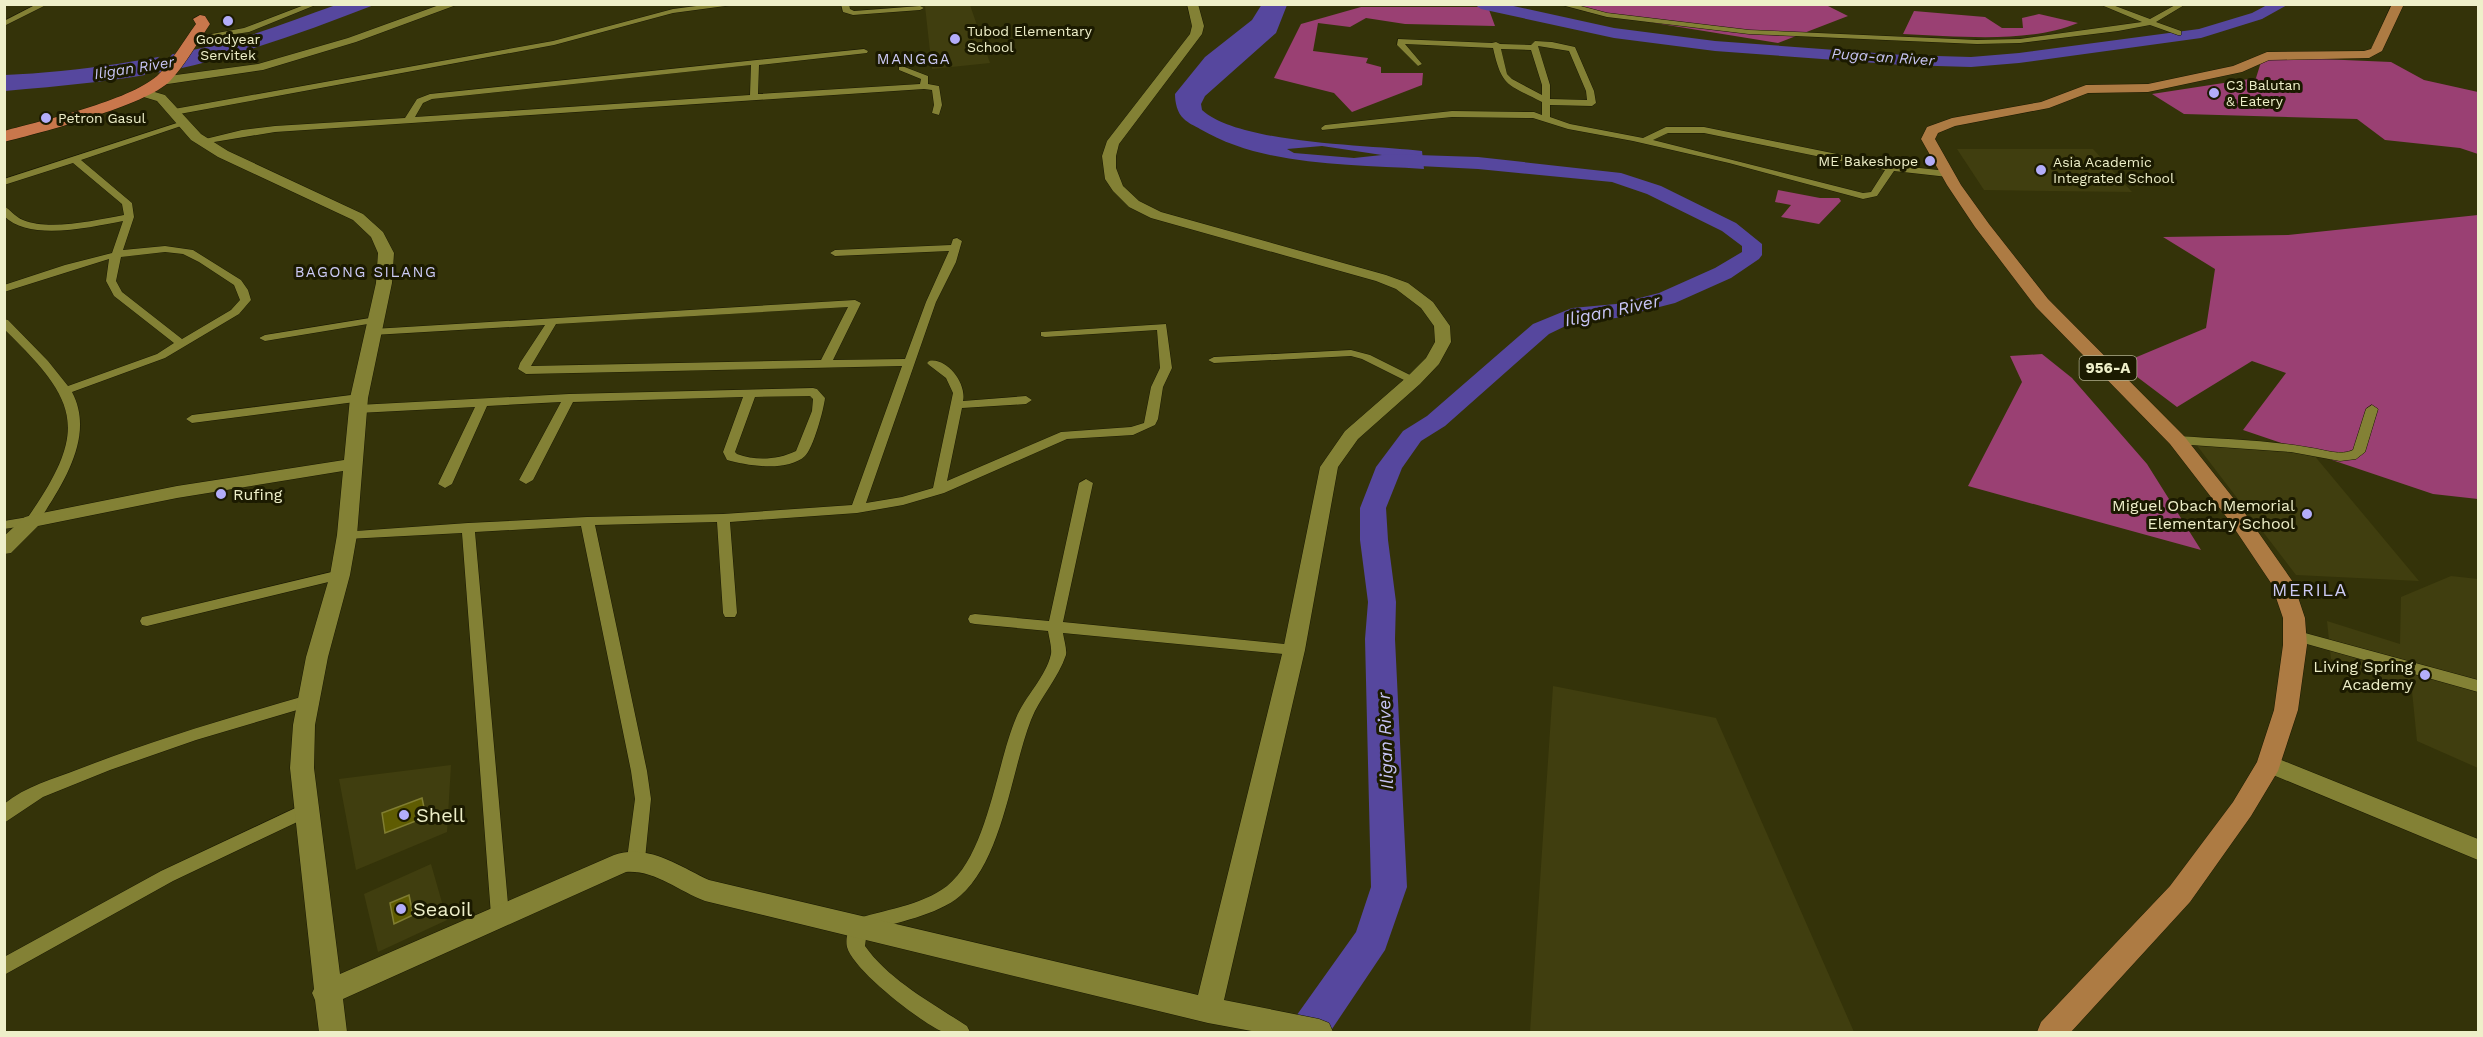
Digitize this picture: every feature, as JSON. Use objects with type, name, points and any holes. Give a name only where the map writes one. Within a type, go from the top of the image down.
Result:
[{"type":"highway","points":[[4,137],[100,108],[153,82],[203,24],[200,19],[208,4]]},
{"type":"main road","name":"956-A","points":[[2052,1032],[2180,894],[2242,809],[2269,764],[2286,710],[2294,618],[2282,582],[2262,551],[2177,440],[2042,303],[1983,227],[1928,139],[1932,130],[1941,125],[2044,105],[2086,89],[2148,88],[2236,69],[2267,56],[2365,55],[2376,51],[2398,4]]},
{"type":"street","points":[[4,24],[40,6],[19,4]]},
{"type":"street","points":[[188,40],[246,30],[315,4]]},
{"type":"street","points":[[333,1032],[326,993],[302,768],[304,725],[317,657],[340,575],[347,536],[359,404],[384,283],[386,254],[378,235],[370,225],[358,217],[223,154],[202,141],[161,98],[153,82],[259,67],[352,40],[454,4]]},
{"type":"street","points":[[4,182],[74,159],[179,118],[554,43],[673,11],[737,4]]},
{"type":"street","points":[[845,4],[846,10],[853,13],[920,8]]},
{"type":"street","points":[[1192,4],[1198,26],[1196,34],[1112,144],[1108,158],[1108,170],[1113,183],[1132,203],[1156,215],[1381,278],[1402,286],[1427,305],[1442,326],[1443,342],[1433,360],[1414,380],[1351,435],[1329,467],[1294,650],[1208,1010]]},
{"type":"street","points":[[1561,4],[1607,15],[1749,32],[1977,42],[2057,38],[2149,23],[2183,4]]},
{"type":"street","points":[[2102,4],[2178,33]]},
{"type":"street","points":[[1419,64],[1400,43],[1401,41],[1496,44],[1534,48]]},
{"type":"street","points":[[1496,44],[1505,78],[1548,102],[1587,104],[1592,101],[1590,91],[1572,49],[1535,43],[1534,48],[1546,85],[1548,102],[1546,119]]},
{"type":"street","points":[[409,119],[420,101],[430,97],[864,51]]},
{"type":"street","points":[[754,97],[755,62]]},
{"type":"street","points":[[902,68],[925,78],[924,86]]},
{"type":"street","points":[[202,141],[275,129],[924,86],[936,88],[938,105],[936,113]]},
{"type":"street","points":[[1325,128],[1474,113],[1522,114],[1590,131],[1645,140],[1863,196],[1874,194],[1891,168]]},
{"type":"street","points":[[1645,140],[1666,130],[1692,129],[1891,168],[1948,174]]},
{"type":"street","points":[[74,159],[128,204],[129,217],[115,256],[111,280],[118,294],[182,344]]},
{"type":"street","points":[[6,214],[17,222],[32,226],[79,225],[129,217]]},
{"type":"street","points":[[835,253],[956,244],[951,262],[932,302],[857,509]]},
{"type":"street","points":[[4,289],[60,270],[148,250],[183,250],[194,254],[240,283],[246,300],[235,312],[182,344],[139,365],[64,392]]},
{"type":"street","points":[[265,338],[374,326],[553,321],[855,303],[826,363]]},
{"type":"street","points":[[553,321],[524,369],[910,362]]},
{"type":"street","points":[[4,322],[45,363],[73,409],[75,426],[59,477],[32,521],[4,548]]},
{"type":"street","points":[[347,536],[468,527],[723,518],[857,509],[903,501],[939,490],[1065,435],[1133,431],[1149,425],[1157,387],[1166,368],[1162,326],[1045,334]]},
{"type":"street","points":[[1214,360],[1351,353],[1366,357],[1414,380]]},
{"type":"street","points":[[933,363],[951,376],[959,393],[939,490]]},
{"type":"street","points":[[192,419],[359,404],[813,392],[819,395],[818,411],[801,453],[781,461],[742,461],[732,457],[729,452],[750,394]]},
{"type":"street","points":[[526,480],[569,399]]},
{"type":"street","points":[[957,405],[1026,400]]},
{"type":"street","points":[[445,484],[483,402]]},
{"type":"street","points":[[2177,440],[2246,443],[2340,457],[2351,456],[2359,452],[2372,410]]},
{"type":"street","points":[[4,525],[177,492],[354,464]]},
{"type":"street","points":[[859,926],[932,903],[953,891],[967,876],[979,856],[996,811],[1024,718],[1046,681],[1059,653],[1056,627],[1086,483]]},
{"type":"street","points":[[723,518],[730,613]]},
{"type":"street","points":[[587,521],[639,771],[643,799],[636,859]]},
{"type":"street","points":[[468,527],[500,915]]},
{"type":"street","points":[[147,621],[340,575]]},
{"type":"street","points":[[975,619],[1294,650]]},
{"type":"street","points":[[2294,635],[2478,686]]},
{"type":"street","points":[[4,816],[9,810],[36,793],[132,754],[197,732],[308,701]]},
{"type":"street","points":[[2269,764],[2478,850]]},
{"type":"street","points":[[4,967],[167,876],[306,810]]},
{"type":"street","points":[[326,993],[500,915],[623,862],[636,859],[705,890],[1208,1010],[1319,1032]]},
{"type":"street","points":[[859,926],[856,947],[862,955],[888,982],[960,1032]]},
{"type":"shaded area","points":[[1824,4],[1848,16],[1778,43],[1587,12],[1578,5]]},
{"type":"shaded area","name":"Tubod Elementary School","points":[[970,5],[990,63],[932,69],[925,6]]},
{"type":"shaded area","points":[[1361,7],[1488,7],[1495,26],[1405,24],[1366,18],[1350,27],[1318,23],[1313,51],[1368,58],[1366,63],[1381,67],[1381,73],[1423,73],[1422,85],[1352,112],[1334,93],[1274,78],[1301,24]]},
{"type":"shaded area","points":[[1914,11],[1985,17],[2002,28],[2023,28],[2022,18],[2039,14],[2078,23],[2058,30],[2014,36],[1969,37],[1903,34]]},
{"type":"shaded area","points":[[2275,57],[2391,62],[2424,80],[2478,92],[2478,154],[2460,148],[2385,140],[2357,119],[2184,114],[2152,94],[2256,78],[2261,62]]},
{"type":"shaded area","name":"Asia Academic Integrated School","points":[[1957,149],[2093,149],[2132,192],[1984,190]]},
{"type":"shaded area","points":[[1778,190],[1820,198],[1839,198],[1841,201],[1819,224],[1781,217],[1791,205],[1775,202]]},
{"type":"shaded area","points":[[2478,215],[2478,499],[2433,494],[2243,430],[2286,373],[2252,361],[2177,407],[2120,364],[2206,328],[2215,269],[2163,237],[2288,235]]},
{"type":"shaded area","points":[[2042,354],[2072,378],[2147,464],[2201,550],[1968,486],[2022,382],[2010,356]]},
{"type":"shaded area","name":"Miguel Obach Memorial Elementary School","points":[[2195,443],[2313,454],[2419,581],[2296,575]]},
{"type":"shaded area","name":"Living Spring Academy","points":[[2451,576],[2478,579],[2478,768],[2417,741],[2412,691],[2331,659],[2327,621],[2400,644],[2401,597]]},
{"type":"shaded area","points":[[1553,686],[1716,718],[1854,1032],[1530,1032]]},
{"type":"shaded area","points":[[451,765],[447,832],[356,870],[339,779]]},
{"type":"shaded area","points":[[431,864],[447,920],[378,952],[364,894]]},
{"type":"water","points":[[1262,4],[1287,5],[1276,33],[1205,96],[1201,104],[1202,110],[1220,121],[1245,130],[1274,136],[1422,151],[1424,169],[1309,161],[1252,151],[1200,129],[1182,117],[1178,111],[1175,94],[1205,57],[1252,20]],"holes":[[[1322,146],[1382,155],[1354,158],[1294,153],[1287,149]]]},
{"type":"water","points":[[336,5],[374,5],[300,33],[199,64],[110,80],[5,91],[5,75],[90,68],[204,48],[244,37]]},
{"type":"pier","points":[[176,49],[156,76],[142,78],[163,52]]},
{"type":"building","name":"Shell","points":[[422,798],[426,817],[385,833],[382,813]]},
{"type":"building","name":"Seaoil","points":[[409,895],[413,915],[394,924],[390,903]]},
{"type":"waterway","name":"Puga-an River","points":[[1481,4],[1614,33],[1715,46],[1903,60],[1971,62],[2019,58],[2201,33],[2257,16],[2282,4]]},
{"type":"waterway","name":"Iligan River","points":[[1308,1032],[1372,939],[1389,887],[1380,639],[1382,602],[1374,540],[1373,508],[1389,467],[1412,436],[1436,421],[1541,329],[1572,315],[1616,311],[1667,298],[1723,273],[1752,255],[1752,244],[1729,227],[1654,190],[1614,177],[1478,163],[1387,160]]},
{"type":"place","name":"Goodyear Servitek","points":[[228,21]]},
{"type":"place","name":"Tubod Elementary School","points":[[955,39]]},
{"type":"place","name":"C3 Balutan & Eatery","points":[[2214,93]]},
{"type":"place","name":"Petron Gasul","points":[[46,118]]},
{"type":"place","name":"ME Bakeshope","points":[[1930,161]]},
{"type":"place","name":"Asia Academic Integrated School","points":[[2041,170]]},
{"type":"place","name":"Rufing","points":[[221,494]]},
{"type":"place","name":"Miguel Obach Memorial Elementary School","points":[[2307,514]]},
{"type":"place","name":"Living Spring Academy","points":[[2425,675]]},
{"type":"place","name":"Shell","points":[[404,815]]},
{"type":"place","name":"Seaoil","points":[[401,909]]},
{"type":"district","name":"MANGGA","points":[[914,59]]},
{"type":"district","name":"BAGONG SILANG","points":[[366,272]]},
{"type":"district","name":"MERILA","points":[[2310,589]]}]
